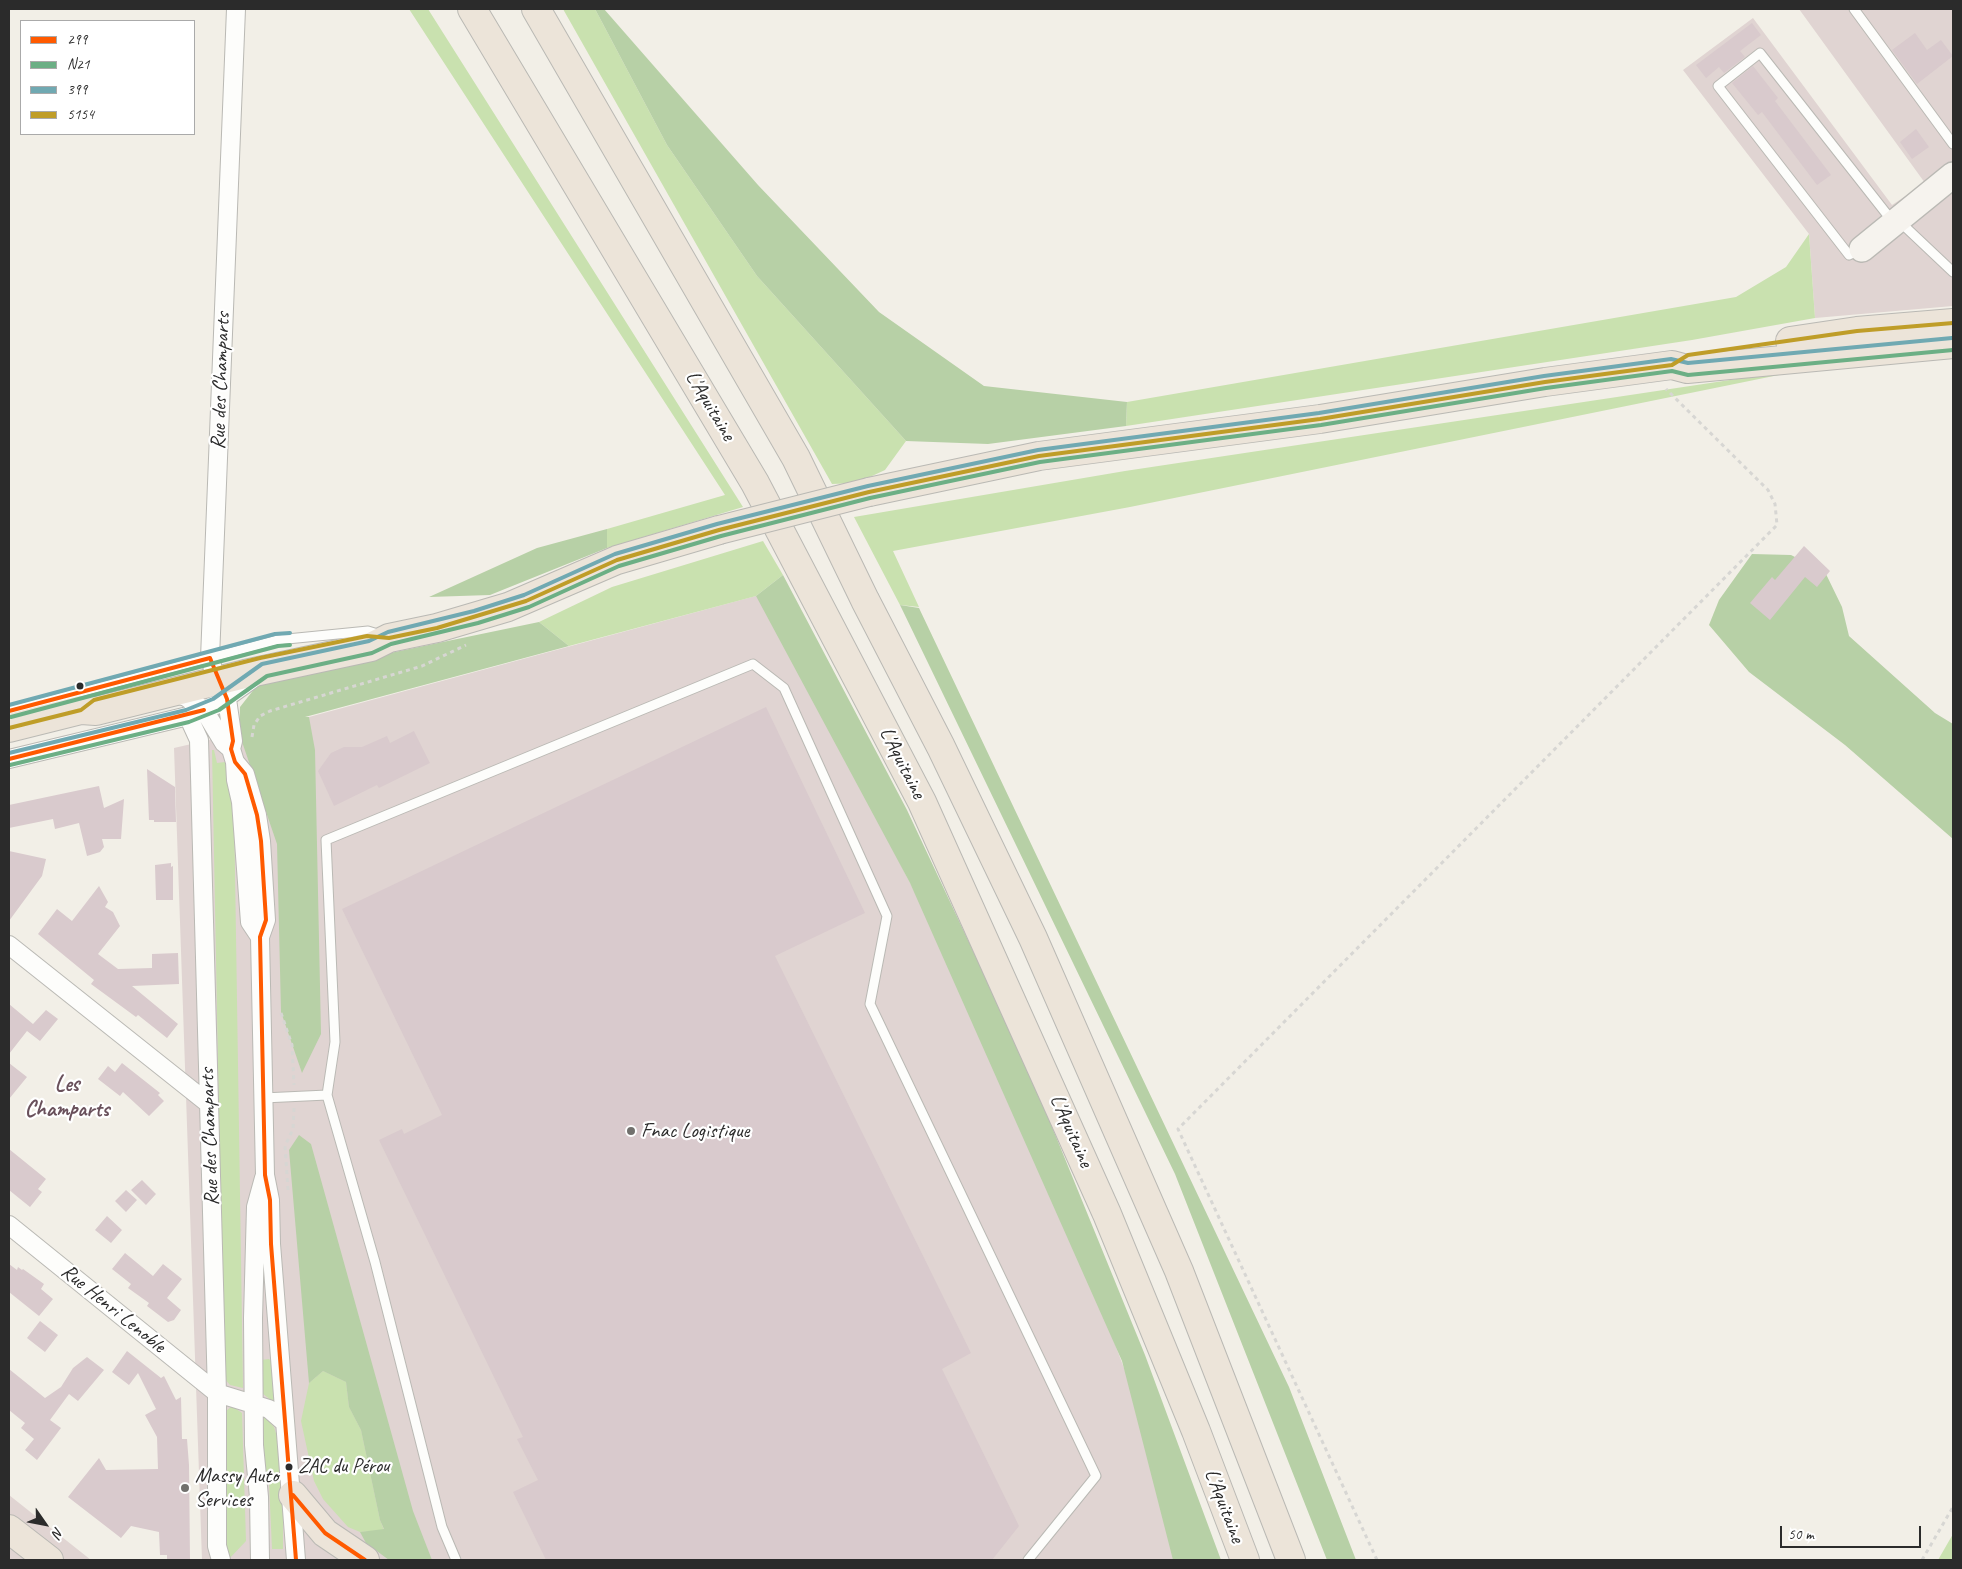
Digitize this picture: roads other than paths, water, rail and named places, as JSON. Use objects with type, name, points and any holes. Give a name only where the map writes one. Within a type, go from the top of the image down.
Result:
[{"type":"main road","name":"L'Aquitaine","points":[[472,9],[755,483],[922,802],[1107,1214],[1196,1431],[1245,1560]]},
{"type":"main road","name":"L'Aquitaine","points":[[536,9],[796,458],[865,600],[941,748],[1032,938],[1179,1271],[1291,1560]]},
{"type":"main road","points":[[1663,366],[1688,355],[1857,331],[1953,323]]},
{"type":"main road","points":[[81,710],[94,700],[217,676],[264,670],[371,647],[389,638],[437,628],[508,607],[616,560],[719,530],[869,492],[1039,456],[1320,419],[1545,382],[1663,366],[1687,369],[1953,344]]},
{"type":"main road","points":[[9,728],[81,710],[96,711],[172,692],[217,676],[367,636],[389,638]]},
{"type":"main road","points":[[292,1495],[325,1533],[365,1560]]},
{"type":"main road","points":[[9,1529],[49,1560]]},
{"type":"street","name":"Rue des Champarts","points":[[233,755],[233,741],[217,676],[236,9]]},
{"type":"street","points":[[1862,249],[1953,175]]},
{"type":"street","points":[[9,759],[196,713],[217,676]]},
{"type":"street","name":"Rue des Champarts","points":[[172,692],[186,697],[196,713],[224,742],[245,774],[257,815],[262,841],[266,920],[260,937],[265,1176],[270,1200],[284,1422],[292,1495],[296,1560]]},
{"type":"street","name":"Rue des Champarts","points":[[196,713],[199,740],[217,1393],[216,1546],[221,1560]]},
{"type":"street","points":[[9,944],[208,1104]]},
{"type":"street","name":"Rue des Champarts","points":[[260,1560],[259,1497],[254,1445],[253,1318],[256,1207],[265,1176]]},
{"type":"street","name":"Rue Henri Lenoble","points":[[9,1225],[217,1393]]},
{"type":"street","points":[[217,1393],[269,1409],[284,1422]]},
{"type":"lane","points":[[1854,9],[1953,144]]},
{"type":"lane","points":[[1862,249],[1849,255],[1718,86],[1760,54],[1897,222],[1953,272]]},
{"type":"lane","points":[[456,1560],[442,1527],[375,1262],[327,1095],[335,1042],[326,840],[753,664],[784,688],[887,916],[870,1004],[1096,1476],[1028,1560]]},
{"type":"lane","points":[[9,711],[217,676]]},
{"type":"lane","points":[[263,1098],[327,1095]]},
{"type":"place","name":"Fnac Logistique","points":[[631,1131]]},
{"type":"place","name":"ZAC du Pérou","points":[[289,1467]]},
{"type":"place","name":"Massy Auto Services","points":[[185,1488]]},
{"type":"district","name":"Les Champarts","points":[[67,1098]]}]
